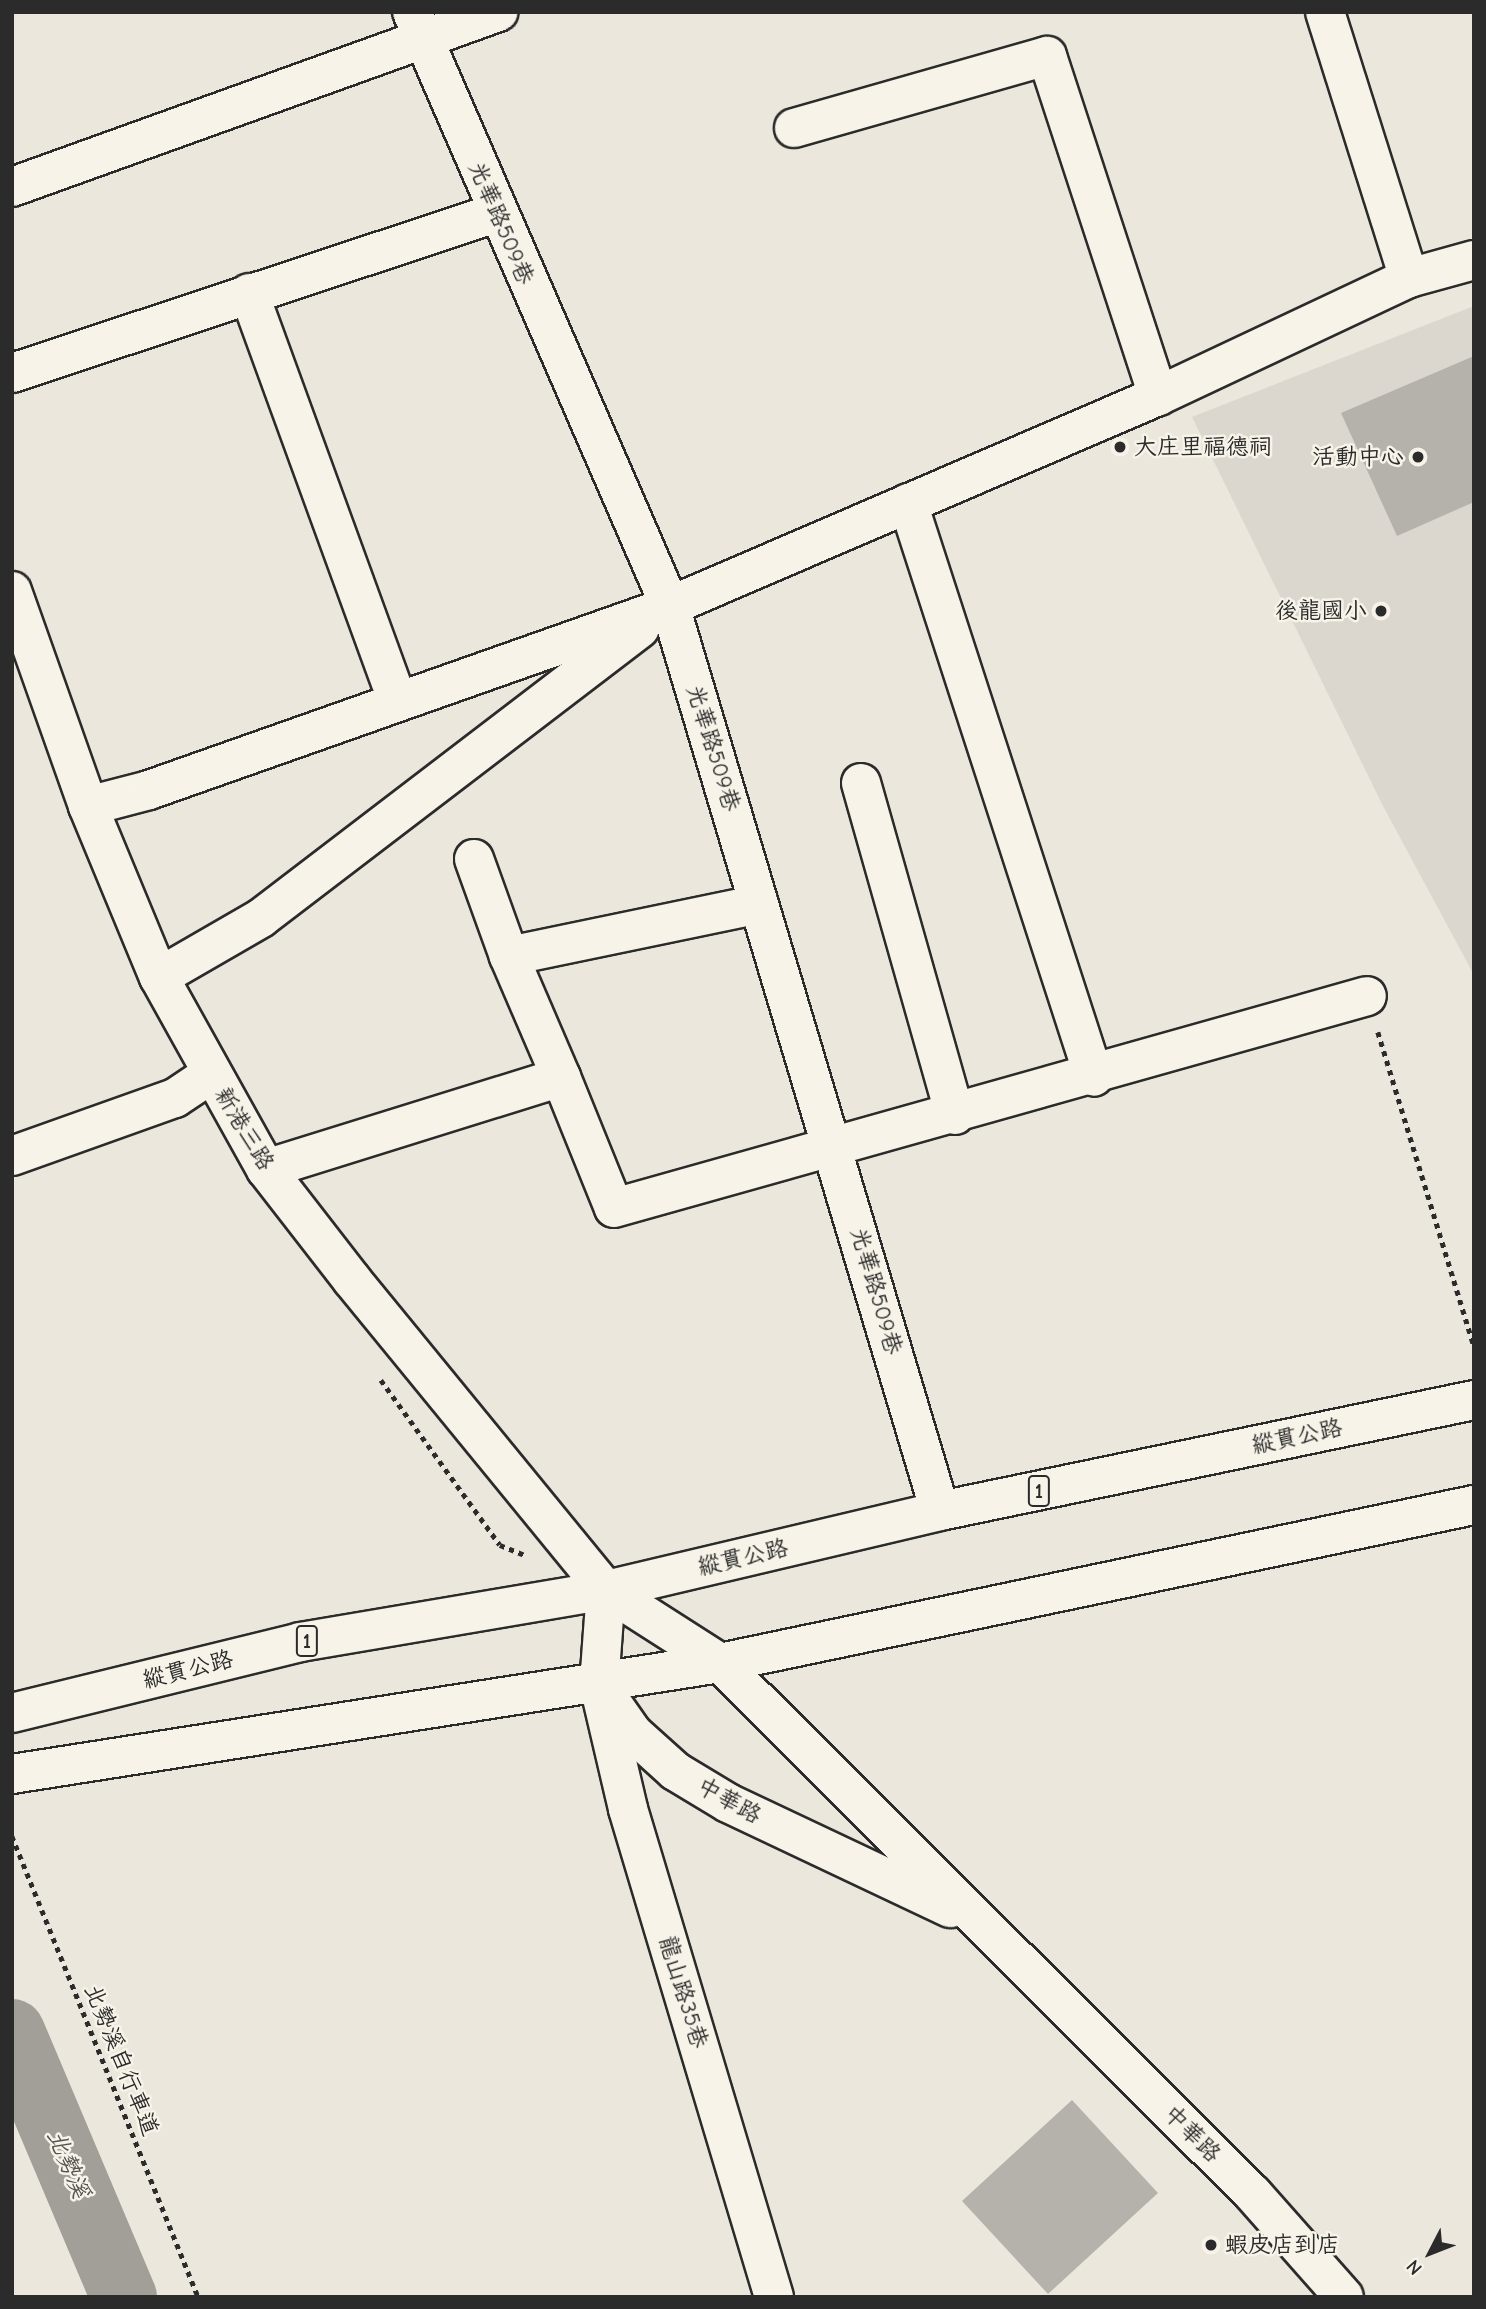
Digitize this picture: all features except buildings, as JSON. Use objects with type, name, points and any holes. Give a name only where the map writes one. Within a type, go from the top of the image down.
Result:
[{"type":"street","points":[[12,187],[417,24],[498,12]]},
{"type":"street","points":[[1325,12],[1409,278]]},
{"type":"street","name":"光華路509巷","points":[[417,24],[496,213],[670,606],[940,1511]]},
{"type":"street","points":[[794,128],[1047,56],[1158,396]]},
{"type":"street","points":[[12,373],[496,213]]},
{"type":"street","points":[[88,806],[398,702],[670,606],[1158,396],[1409,278],[1474,260]]},
{"type":"street","points":[[249,293],[398,702]]},
{"type":"street","points":[[908,503],[1094,1077]]},
{"type":"street","name":"新港三路","points":[[12,591],[88,806],[159,977],[266,1169],[606,1590],[720,1663]]},
{"type":"street","points":[[159,977],[261,918],[670,606]]},
{"type":"street","points":[[861,783],[955,1115]]},
{"type":"street","points":[[474,859],[509,956],[614,1208],[1094,1077],[1367,996]]},
{"type":"street","points":[[509,956],[759,904]]},
{"type":"street","points":[[12,1156],[175,1098],[211,1074]]},
{"type":"street","points":[[266,1169],[561,1077]]},
{"type":"street","name":"縱貫公路","points":[[12,1713],[300,1642],[606,1590],[940,1511],[1474,1400]]},
{"type":"street","points":[[12,1774],[599,1685],[720,1663],[1474,1505]]},
{"type":"street","points":[[599,1685],[606,1590]]},
{"type":"street","name":"中華路","points":[[720,1663],[1253,2194],[1344,2297]]},
{"type":"street","name":"中華路","points":[[599,1685],[634,1733],[675,1771],[740,1809],[974,1919]]},
{"type":"street","name":"龍山路35巷","points":[[599,1685],[628,1810],[774,2297]]},
{"type":"path","points":[[1367,996],[1474,1346]]},
{"type":"path","name":"北勢溪自行車道","points":[[12,1836],[198,2297]]},
{"type":"shaded area","name":"後龍國小","points":[[1474,306],[1474,975],[1383,806],[1192,417]]},
{"type":"waterway","name":"北勢溪","points":[[12,2032],[124,2297]]},
{"type":"place","name":"大庄里福德祠","points":[[1120,447]]},
{"type":"place","name":"活動中心","points":[[1418,457]]},
{"type":"place","name":"後龍國小","points":[[1381,611]]},
{"type":"place","name":"蝦皮店到店","points":[[1211,2245]]}]
